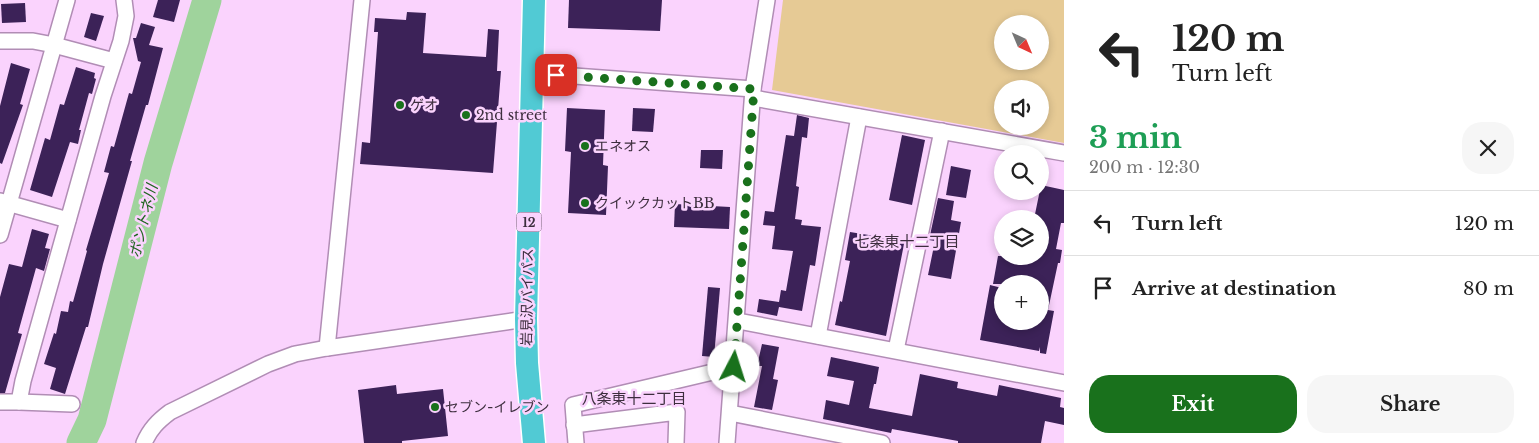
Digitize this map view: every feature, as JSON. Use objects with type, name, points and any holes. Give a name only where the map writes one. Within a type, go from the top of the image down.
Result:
[{"type":"highway","name":"岩見沢バイパス","points":[[534,0],[526,319],[527,363],[534,443]]},
{"type":"street","points":[[0,235],[4,203],[67,0]]},
{"type":"street","points":[[19,402],[22,381],[121,41],[126,16],[124,0]]},
{"type":"street","points":[[326,348],[362,0]]},
{"type":"street","points":[[728,443],[754,93],[767,0]]},
{"type":"street","points":[[0,41],[33,41],[114,62]]},
{"type":"street","points":[[533,74],[754,93],[859,117],[1064,153]]},
{"type":"street","points":[[818,336],[859,117]]},
{"type":"street","points":[[896,350],[942,132]]},
{"type":"street","points":[[4,203],[68,220]]},
{"type":"street","points":[[144,443],[149,431],[170,412],[268,364],[295,354],[526,319]]},
{"type":"street","points":[[738,321],[1064,383]]},
{"type":"street","points":[[576,443],[573,405],[734,367]]},
{"type":"street","points":[[0,402],[72,404]]},
{"type":"street","points":[[574,425],[677,412],[676,443]]},
{"type":"street","points":[[730,413],[882,443]]},
{"type":"shaded area","points":[[783,0],[1064,0],[1064,143],[1020,135],[1049,135],[1049,80],[994,80],[994,130],[772,90]]},
{"type":"building","points":[[158,0],[180,0],[174,22],[153,17]]},
{"type":"building","points":[[569,0],[662,0],[660,31],[568,28]]},
{"type":"building","points":[[25,3],[26,22],[2,23],[1,4]]},
{"type":"building","points":[[407,12],[426,13],[423,53],[486,57],[488,29],[499,30],[497,71],[501,71],[493,173],[360,164],[362,142],[370,143],[378,32],[374,32],[375,18],[406,20]]},
{"type":"building","points":[[91,13],[104,16],[96,41],[84,37]]},
{"type":"building","points":[[141,23],[155,27],[149,45],[163,48],[148,105],[146,105],[130,161],[132,161],[103,264],[88,327],[86,327],[65,394],[50,389],[56,368],[44,364],[54,333],[56,334],[61,311],[68,312],[70,301],[73,302],[109,173],[104,172],[111,146],[114,147],[129,93],[132,94],[141,62],[138,61],[133,38],[136,38]]},
{"type":"building","points":[[11,63],[30,69],[20,104],[23,105],[2,164],[0,163],[0,106]]},
{"type":"building","points":[[76,67],[95,73],[94,78],[96,79],[92,94],[89,93],[79,130],[81,130],[78,144],[70,142],[52,197],[30,190],[45,138],[50,140],[60,104],[64,105]]},
{"type":"building","points":[[567,108],[605,110],[603,165],[608,166],[606,215],[568,213],[571,152],[565,151]]},
{"type":"building","points":[[633,108],[655,109],[653,132],[632,131]]},
{"type":"building","points":[[797,115],[809,118],[807,138],[802,137],[796,186],[799,187],[795,219],[802,220],[801,225],[821,227],[815,266],[810,265],[802,311],[779,307],[777,316],[757,312],[759,299],[779,302],[781,290],[786,291],[793,251],[772,249],[775,226],[763,225],[765,211],[774,212],[786,135],[794,136]]},
{"type":"building","points":[[902,135],[925,140],[912,205],[889,200]]},
{"type":"building","points":[[701,150],[723,150],[722,169],[700,168]]},
{"type":"building","points":[[951,166],[971,170],[966,198],[946,195]]},
{"type":"building","points":[[1049,187],[1064,190],[1064,223],[1061,223],[1056,249],[1062,250],[1049,305],[1049,275],[995,275],[996,265],[1049,265],[1049,210],[1036,210],[1038,200],[1049,200]]},
{"type":"building","points":[[938,198],[954,201],[951,220],[961,222],[951,279],[928,275],[935,241],[929,240]]},
{"type":"building","points":[[675,204],[730,207],[729,229],[674,227]]},
{"type":"building","points":[[32,229],[49,234],[45,248],[50,249],[44,271],[36,268],[18,333],[22,334],[5,393],[0,393],[0,297],[9,264],[22,267]]},
{"type":"building","points":[[850,232],[905,239],[886,336],[835,325],[840,301],[842,302],[850,261],[845,260]]},
{"type":"building","points":[[990,285],[994,286],[994,330],[1049,330],[1049,310],[1054,311],[1046,354],[1040,353],[1040,347],[1039,351],[980,340]]},
{"type":"building","points":[[708,287],[720,288],[714,357],[702,356]]},
{"type":"building","points":[[762,344],[779,347],[773,379],[778,380],[772,410],[754,407],[762,366],[757,366]]},
{"type":"building","points":[[831,357],[879,367],[869,408],[912,416],[920,374],[958,382],[957,388],[997,396],[999,385],[1061,398],[1060,407],[1064,408],[1064,425],[1045,421],[1041,443],[958,443],[958,441],[892,429],[891,433],[823,419],[826,400],[849,405],[854,381],[827,376]]},
{"type":"building","points":[[396,385],[397,394],[443,389],[448,436],[402,441],[402,443],[364,443],[358,390]]},
{"type":"waterway","name":"ポントネ川","points":[[81,443],[92,420],[158,163],[207,0]]},
{"type":"place","name":"ゲオ","points":[[400,105]]},
{"type":"place","name":"2nd street","points":[[466,115]]},
{"type":"place","name":"エネオス","points":[[585,146]]},
{"type":"place","name":"クイックカットBB","points":[[585,203]]},
{"type":"place","name":"セブン-イレブン","points":[[435,407]]},
{"type":"district","name":"七条東十二丁目","points":[[907,241]]},
{"type":"district","name":"八条東十二丁目","points":[[634,398]]},
{"type":"route","points":[[556,75],[754,89],[734,367]]}]
